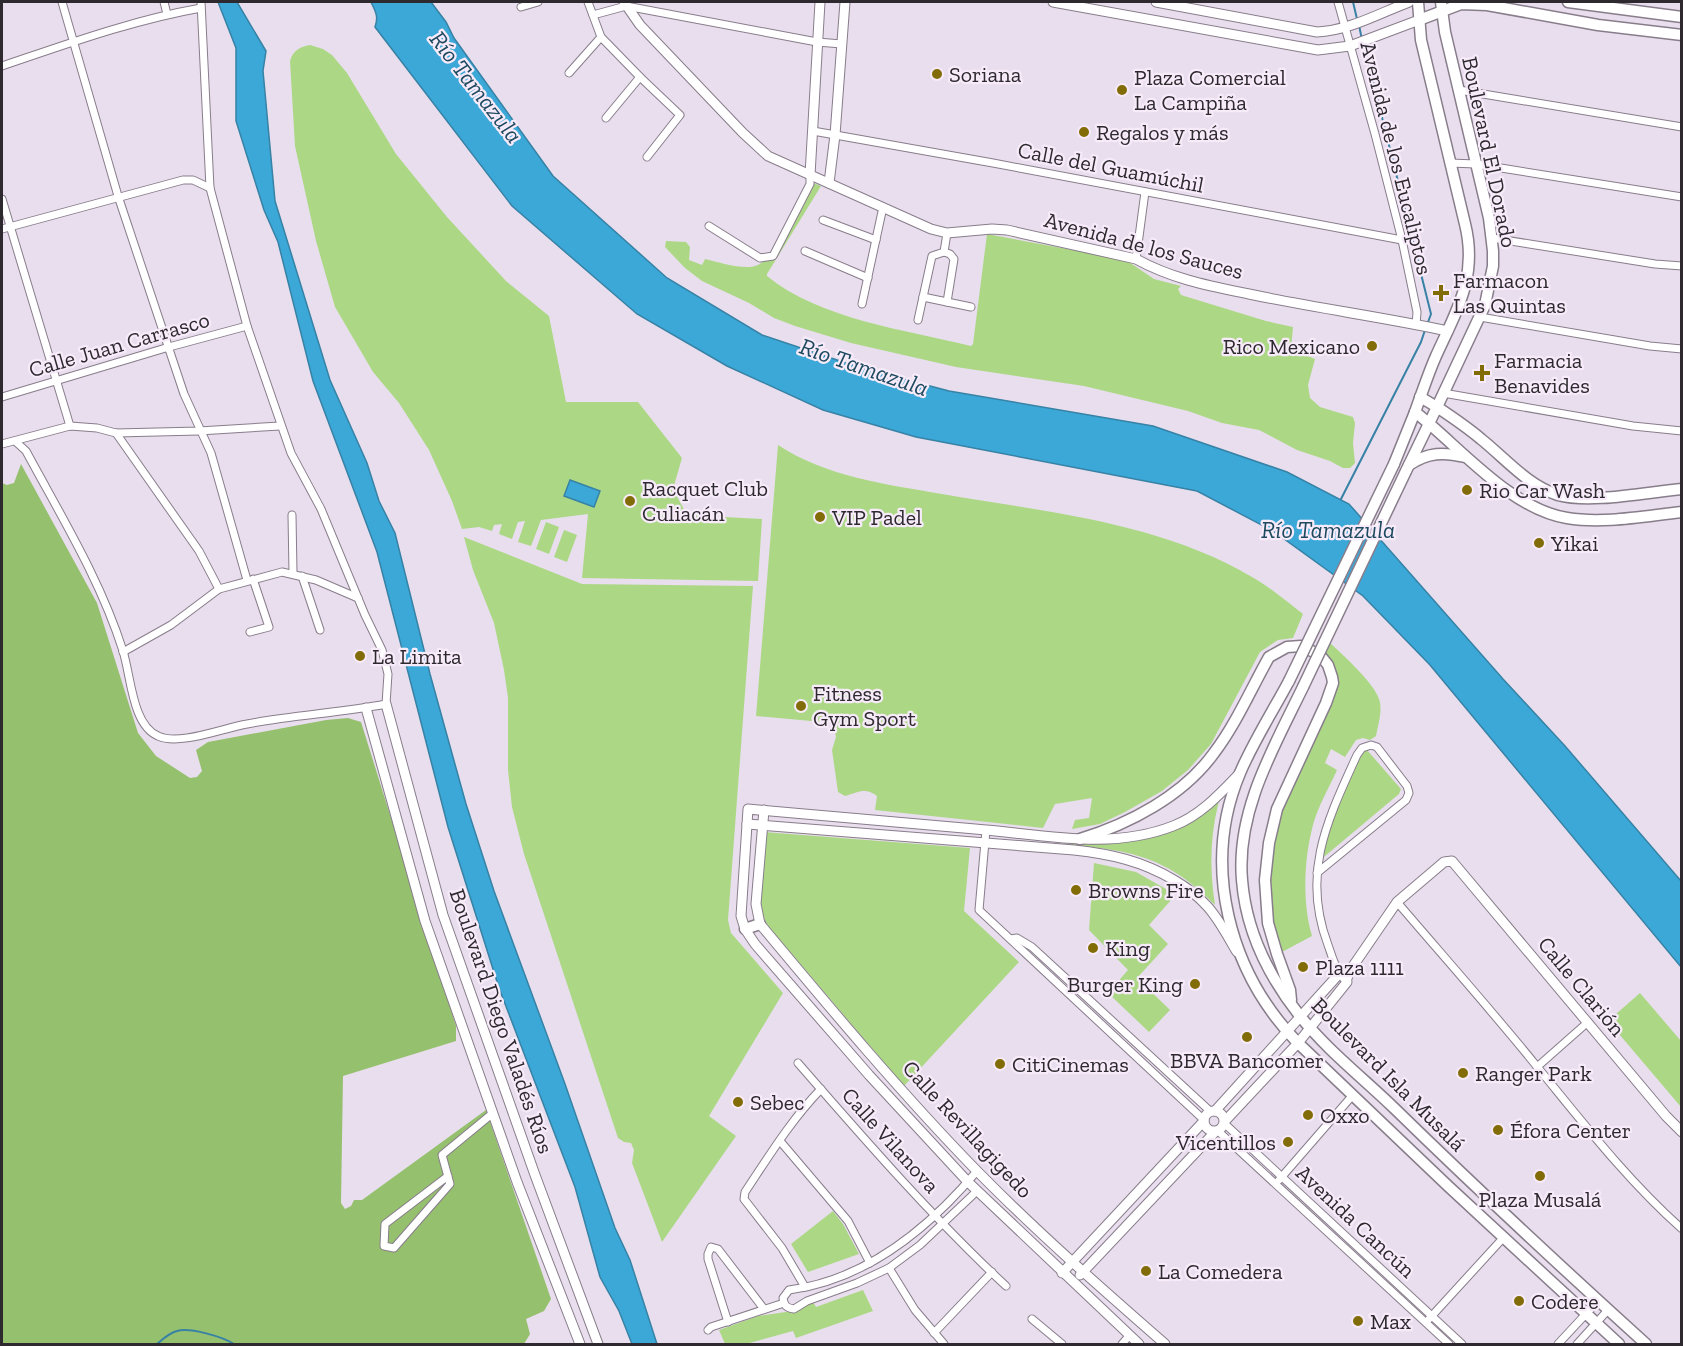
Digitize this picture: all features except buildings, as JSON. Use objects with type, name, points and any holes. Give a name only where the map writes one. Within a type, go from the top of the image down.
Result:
[{"type":"main road","name":"Boulevard El Dorado","points":[[1414,412],[1442,330],[1464,295],[1470,263],[1469,240],[1421,40],[1418,2]]},
{"type":"main road","points":[[1568,2],[1682,17]]},
{"type":"main road","points":[[1419,20],[1441,6],[1487,5],[1598,25],[1682,35]]},
{"type":"main road","name":"Boulevard El Dorado","points":[[1437,407],[1480,317],[1489,290],[1493,266],[1492,238],[1441,6]]},
{"type":"main road","points":[[1420,397],[1480,438],[1525,478],[1559,495],[1601,497],[1682,489]]},
{"type":"main road","name":"Boulevard Isla Musalá","points":[[1437,407],[1259,779],[1242,855],[1242,879],[1251,928],[1261,955],[1291,1004],[1309,1027],[1461,1173],[1646,1344]]},
{"type":"main road","points":[[1414,412],[1466,457],[1517,497],[1537,509],[1587,520],[1682,512]]},
{"type":"main road","name":"Boulevard Isla Musalá","points":[[1414,412],[1394,464],[1289,681],[1240,773],[1230,803],[1224,837],[1223,895],[1240,957],[1263,997],[1288,1032],[1352,1096],[1619,1344]]},
{"type":"main road","points":[[1408,468],[1431,454],[1450,453],[1466,457]]},
{"type":"main road","points":[[1080,839],[1107,830],[1151,808],[1188,781],[1213,755],[1223,740],[1269,657],[1294,645],[1320,655],[1328,665],[1333,683],[1274,815],[1266,870],[1268,923],[1290,990],[1291,1004]]},
{"type":"main road","points":[[745,929],[760,924]]},
{"type":"main road","points":[[1448,1186],[1461,1173]]},
{"type":"street","points":[[62,2],[118,196],[199,431],[211,453],[250,580],[269,627],[249,632]]},
{"type":"street","points":[[164,2],[167,14]]},
{"type":"street","points":[[521,7],[538,2]]},
{"type":"street","points":[[588,2],[602,37],[680,115],[647,158]]},
{"type":"street","points":[[709,226],[760,258],[773,256],[810,184],[820,2]]},
{"type":"street","points":[[829,183],[845,2]]},
{"type":"street","points":[[1053,2],[1305,49],[1330,50],[1352,46],[1419,20]]},
{"type":"street","points":[[1156,2],[1317,32],[1328,32],[1347,26],[1409,2]]},
{"type":"street","name":"Avenida de los Eucaliptos","points":[[1338,2],[1347,26],[1402,240],[1419,325]]},
{"type":"street","points":[[593,15],[625,4],[818,42],[842,44]]},
{"type":"street","name":"Avenida de los Sauces","points":[[625,4],[640,25],[768,156],[931,229],[947,233],[992,228],[1007,230],[1136,259],[1152,268],[1191,282],[1442,330]]},
{"type":"street","points":[[2,66],[74,41],[201,5],[210,188],[247,326],[280,426],[291,453],[326,519],[382,650],[389,682],[386,704],[247,724],[182,738],[164,739],[155,735],[142,723],[123,652],[96,582],[26,452],[15,441]]},
{"type":"street","points":[[569,73],[602,37]]},
{"type":"street","points":[[606,118],[640,77]]},
{"type":"street","points":[[1459,90],[1682,127]]},
{"type":"street","name":"Calle del Guamúchil","points":[[813,131],[1402,240]]},
{"type":"street","points":[[1450,163],[1476,164],[1682,197]]},
{"type":"street","points":[[2,229],[183,180],[193,180],[210,188]]},
{"type":"street","points":[[1136,259],[1145,192]]},
{"type":"street","points":[[2,199],[70,426]]},
{"type":"street","points":[[862,304],[883,207]]},
{"type":"street","points":[[823,219],[876,240]]},
{"type":"street","points":[[944,252],[947,233]]},
{"type":"street","points":[[1492,238],[1682,266]]},
{"type":"street","points":[[805,251],[868,278]]},
{"type":"street","points":[[918,320],[932,256],[944,252],[950,254],[954,259],[946,302]]},
{"type":"street","points":[[923,297],[971,307]]},
{"type":"street","points":[[1480,317],[1650,346],[1682,349]]},
{"type":"street","name":"Calle Juan Carrasco","points":[[2,397],[247,326]]},
{"type":"street","points":[[1443,393],[1633,426],[1682,431]]},
{"type":"street","points":[[2,444],[70,426],[97,428],[116,433],[280,426]]},
{"type":"street","points":[[116,433],[200,551],[219,589]]},
{"type":"street","points":[[292,515],[292,573]]},
{"type":"street","points":[[123,652],[171,625],[219,589],[282,572],[302,576],[358,598]]},
{"type":"street","points":[[302,576],[320,630]]},
{"type":"street","name":"Boulevard Diego Valadés Ríos","points":[[386,704],[443,915],[535,1176],[598,1344]]},
{"type":"street","name":"Boulevard Diego Valadés Ríos","points":[[366,708],[425,921],[493,1113],[580,1344]]},
{"type":"street","points":[[1317,873],[1406,800],[1409,793],[1407,786],[1377,747],[1371,745],[1362,748],[1357,754],[1326,827],[1317,873],[1316,906],[1321,926],[1339,974],[1347,982]]},
{"type":"street","points":[[745,929],[741,916],[741,901],[748,809],[1080,839],[1125,837],[1175,826],[1199,812],[1240,773]]},
{"type":"street","points":[[760,924],[756,904],[764,810]]},
{"type":"street","points":[[747,824],[984,842],[1102,853],[1135,860],[1154,868],[1182,885],[1206,905],[1240,957]]},
{"type":"street","points":[[986,830],[979,910],[1204,1121],[1208,1130],[1221,1127]]},
{"type":"street","name":"Calle Clarión","points":[[1397,902],[1444,862],[1455,863],[1666,1116],[1682,1132]]},
{"type":"street","points":[[1072,1283],[1298,1043],[1347,982],[1351,969],[1397,902],[1597,1141],[1651,1201],[1682,1229]]},
{"type":"street","name":"Calle Revillagigedo","points":[[760,924],[913,1103],[977,1171],[1072,1262],[1165,1344]]},
{"type":"street","name":"Calle Revillagigedo","points":[[745,929],[755,944],[868,1075],[968,1182],[1138,1344]]},
{"type":"street","points":[[1011,939],[1017,938],[1032,946],[1213,1111],[1221,1113],[1221,1127]]},
{"type":"street","points":[[1062,1273],[1288,1032],[1339,974],[1351,969]]},
{"type":"street","points":[[1537,1067],[1588,1022]]},
{"type":"street","name":"Calle Vilanova","points":[[798,1063],[943,1225],[1006,1286]]},
{"type":"street","name":"Calle Vilanova","points":[[805,1287],[782,1248],[744,1199],[745,1192],[801,1111],[821,1089]]},
{"type":"street","points":[[1276,1184],[1352,1096]]},
{"type":"street","points":[[448,1176],[385,1224],[384,1246],[394,1248],[450,1184],[448,1176],[442,1155],[493,1113]]},
{"type":"street","name":"Avenida Cancún","points":[[1221,1127],[1282,1177],[1428,1319],[1449,1344]]},
{"type":"street","name":"Avenida Cancún","points":[[1221,1127],[1276,1184],[1428,1319],[1461,1344]]},
{"type":"street","points":[[780,1141],[848,1221],[870,1263]]},
{"type":"street","points":[[784,1303],[785,1293],[789,1290],[852,1271],[896,1248],[934,1215],[977,1171]]},
{"type":"street","points":[[784,1303],[794,1309],[807,1300],[857,1283],[889,1268],[943,1225],[977,1191]]},
{"type":"street","points":[[1428,1319],[1504,1237]]},
{"type":"street","points":[[728,1322],[708,1259],[711,1247],[718,1249],[764,1309]]},
{"type":"street","points":[[889,1268],[915,1310],[944,1344]]},
{"type":"street","points":[[852,1271],[857,1283]]},
{"type":"street","points":[[934,1333],[992,1272]]},
{"type":"street","points":[[1558,1344],[1598,1301]]},
{"type":"street","points":[[708,1330],[711,1327],[784,1303]]},
{"type":"street","points":[[1577,1344],[1608,1310]]},
{"type":"street","points":[[1032,1319],[1062,1344]]},
{"type":"street","points":[[1122,1344],[1129,1336]]},
{"type":"green space","points":[[310,45],[332,55],[347,73],[396,154],[447,217],[506,281],[549,316],[566,402],[638,402],[682,458],[673,489],[687,515],[762,519],[758,581],[582,578],[588,514],[541,520],[531,546],[518,542],[525,521],[518,522],[512,539],[499,534],[502,524],[494,525],[492,531],[479,527],[462,529],[429,450],[399,403],[373,372],[335,307],[316,241],[295,146],[290,61],[297,50]]},
{"type":"green space","points":[[813,183],[821,186],[767,274],[788,291],[837,313],[971,346],[987,234],[1126,260],[1154,279],[1181,286],[1178,289],[1181,295],[1293,327],[1291,349],[1315,359],[1308,385],[1310,398],[1320,407],[1353,417],[1355,463],[1350,468],[1343,468],[1297,450],[1259,430],[1222,423],[1188,411],[1084,386],[956,367],[851,343],[795,326],[774,318],[749,303],[702,281],[685,268],[665,247],[666,241],[686,242],[690,247],[689,260],[702,265],[705,259],[723,264],[755,266],[763,262],[780,243],[797,216]]},
{"type":"green space","points":[[778,445],[816,465],[857,478],[1101,522],[1179,543],[1216,558],[1252,577],[1303,614],[1293,638],[1278,640],[1260,652],[1211,744],[1188,770],[1162,791],[1100,824],[1072,829],[1075,820],[1089,818],[1092,798],[1055,804],[1043,828],[875,810],[877,796],[873,793],[862,791],[845,796],[838,792],[832,750],[836,737],[833,723],[756,716]]},
{"type":"green space","points":[[21,464],[97,603],[138,733],[156,756],[190,778],[197,777],[202,771],[196,750],[208,742],[326,720],[348,718],[361,722],[456,1026],[456,1041],[343,1076],[341,1203],[345,1209],[351,1206],[354,1200],[362,1200],[486,1110],[551,1299],[544,1311],[526,1319],[530,1334],[524,1344],[2,1344],[2,483],[7,485],[14,483]]},
{"type":"green space","points":[[546,522],[559,527],[549,554],[536,549]]},
{"type":"green space","points":[[564,530],[577,535],[567,562],[554,557]]},
{"type":"green space","points":[[464,537],[582,584],[753,586],[728,920],[731,933],[783,993],[709,1116],[736,1136],[662,1242],[632,1163],[634,1150],[631,1143],[618,1138],[524,854],[512,807],[508,770],[508,698],[504,670],[494,623],[473,570]]},
{"type":"green space","points":[[1329,642],[1357,669],[1376,692],[1380,703],[1380,718],[1376,736],[1370,740],[1363,738],[1356,740],[1345,757],[1331,749],[1325,763],[1337,770],[1315,818],[1310,838],[1305,880],[1312,936],[1282,952],[1272,926],[1268,878],[1279,810],[1334,691],[1323,652]]},
{"type":"green space","points":[[1367,750],[1401,789],[1399,794],[1319,861],[1329,820],[1362,751]]},
{"type":"green space","points":[[1222,791],[1215,819],[1212,848],[1215,905],[1178,874],[1142,857],[1102,848],[1054,844],[1110,842],[1170,830]]},
{"type":"green space","points":[[764,832],[970,848],[964,911],[1019,962],[904,1086],[768,926],[759,907]]},
{"type":"green space","points":[[1094,863],[1136,872],[1173,893],[1172,899],[1149,925],[1168,944],[1137,978],[1170,1010],[1149,1032],[1108,993],[1128,970],[1089,930]]},
{"type":"green space","points":[[1640,993],[1681,1041],[1681,1107],[1608,1021]]},
{"type":"green space","points":[[833,1211],[843,1224],[859,1254],[808,1272],[791,1244]]},
{"type":"green space","points":[[863,1290],[873,1311],[796,1338],[793,1331],[746,1344],[725,1344],[719,1330],[758,1316],[799,1310],[813,1302],[816,1307]]},
{"type":"water","points":[[218,2],[237,2],[266,51],[263,71],[275,201],[330,380],[367,463],[379,501],[395,533],[430,674],[466,804],[494,891],[615,1228],[630,1260],[657,1344],[632,1344],[619,1311],[600,1277],[575,1187],[499,988],[448,827],[377,552],[313,381],[278,242],[264,210],[236,121],[236,48]]},
{"type":"water","name":"Río Tamazula","points":[[371,2],[431,2],[446,22],[454,38],[553,176],[667,278],[762,335],[858,367],[949,391],[1153,426],[1287,472],[1349,504],[1565,746],[1681,881],[1681,967],[1430,665],[1363,596],[1273,531],[1197,491],[916,437],[823,410],[727,366],[637,314],[512,206],[375,27],[377,17]]},
{"type":"water","points":[[570,480],[600,491],[594,507],[564,496]]},
{"type":"waterway","points":[[1353,2],[1357,19]]},
{"type":"waterway","points":[[1359,25],[1362,40]]},
{"type":"waterway","points":[[1364,45],[1431,314],[1427,325]]},
{"type":"waterway","points":[[1341,499],[1425,330]]},
{"type":"waterway","points":[[157,1344],[171,1333],[183,1330],[206,1333],[234,1344]]},
{"type":"place","name":"Soriana","points":[[937,74]]},
{"type":"place","name":"Plaza Comercial La Campiña","points":[[1122,90]]},
{"type":"place","name":"Regalos y más","points":[[1084,132]]},
{"type":"place","name":"Farmacon Las Quintas","points":[[1441,293]]},
{"type":"place","name":"Rico Mexicano","points":[[1372,346]]},
{"type":"place","name":"Farmacia Benavides","points":[[1482,373]]},
{"type":"place","name":"Rio Car Wash","points":[[1467,490]]},
{"type":"place","name":"Racquet Club Culiacán","points":[[630,501]]},
{"type":"place","name":"VIP Padel","points":[[820,517]]},
{"type":"place","name":"Yikai","points":[[1539,543]]},
{"type":"place","name":"La Limita","points":[[360,656]]},
{"type":"place","name":"Fitness Gym Sport","points":[[801,706]]},
{"type":"place","name":"Browns Fire","points":[[1076,890]]},
{"type":"place","name":"King","points":[[1093,948]]},
{"type":"place","name":"Plaza 1111","points":[[1303,967]]},
{"type":"place","name":"Burger King","points":[[1195,984]]},
{"type":"place","name":"BBVA Bancomer","points":[[1247,1037]]},
{"type":"place","name":"CitiCinemas","points":[[1000,1064]]},
{"type":"place","name":"Ranger Park","points":[[1463,1073]]},
{"type":"place","name":"Sebec","points":[[738,1102]]},
{"type":"place","name":"Oxxo","points":[[1308,1115]]},
{"type":"place","name":"Éfora Center","points":[[1498,1130]]},
{"type":"place","name":"Vicentillos","points":[[1288,1142]]},
{"type":"place","name":"Plaza Musalá","points":[[1540,1176]]},
{"type":"place","name":"La Comedera","points":[[1146,1271]]},
{"type":"place","name":"Codere","points":[[1519,1301]]},
{"type":"place","name":"Max","points":[[1358,1321]]}]
